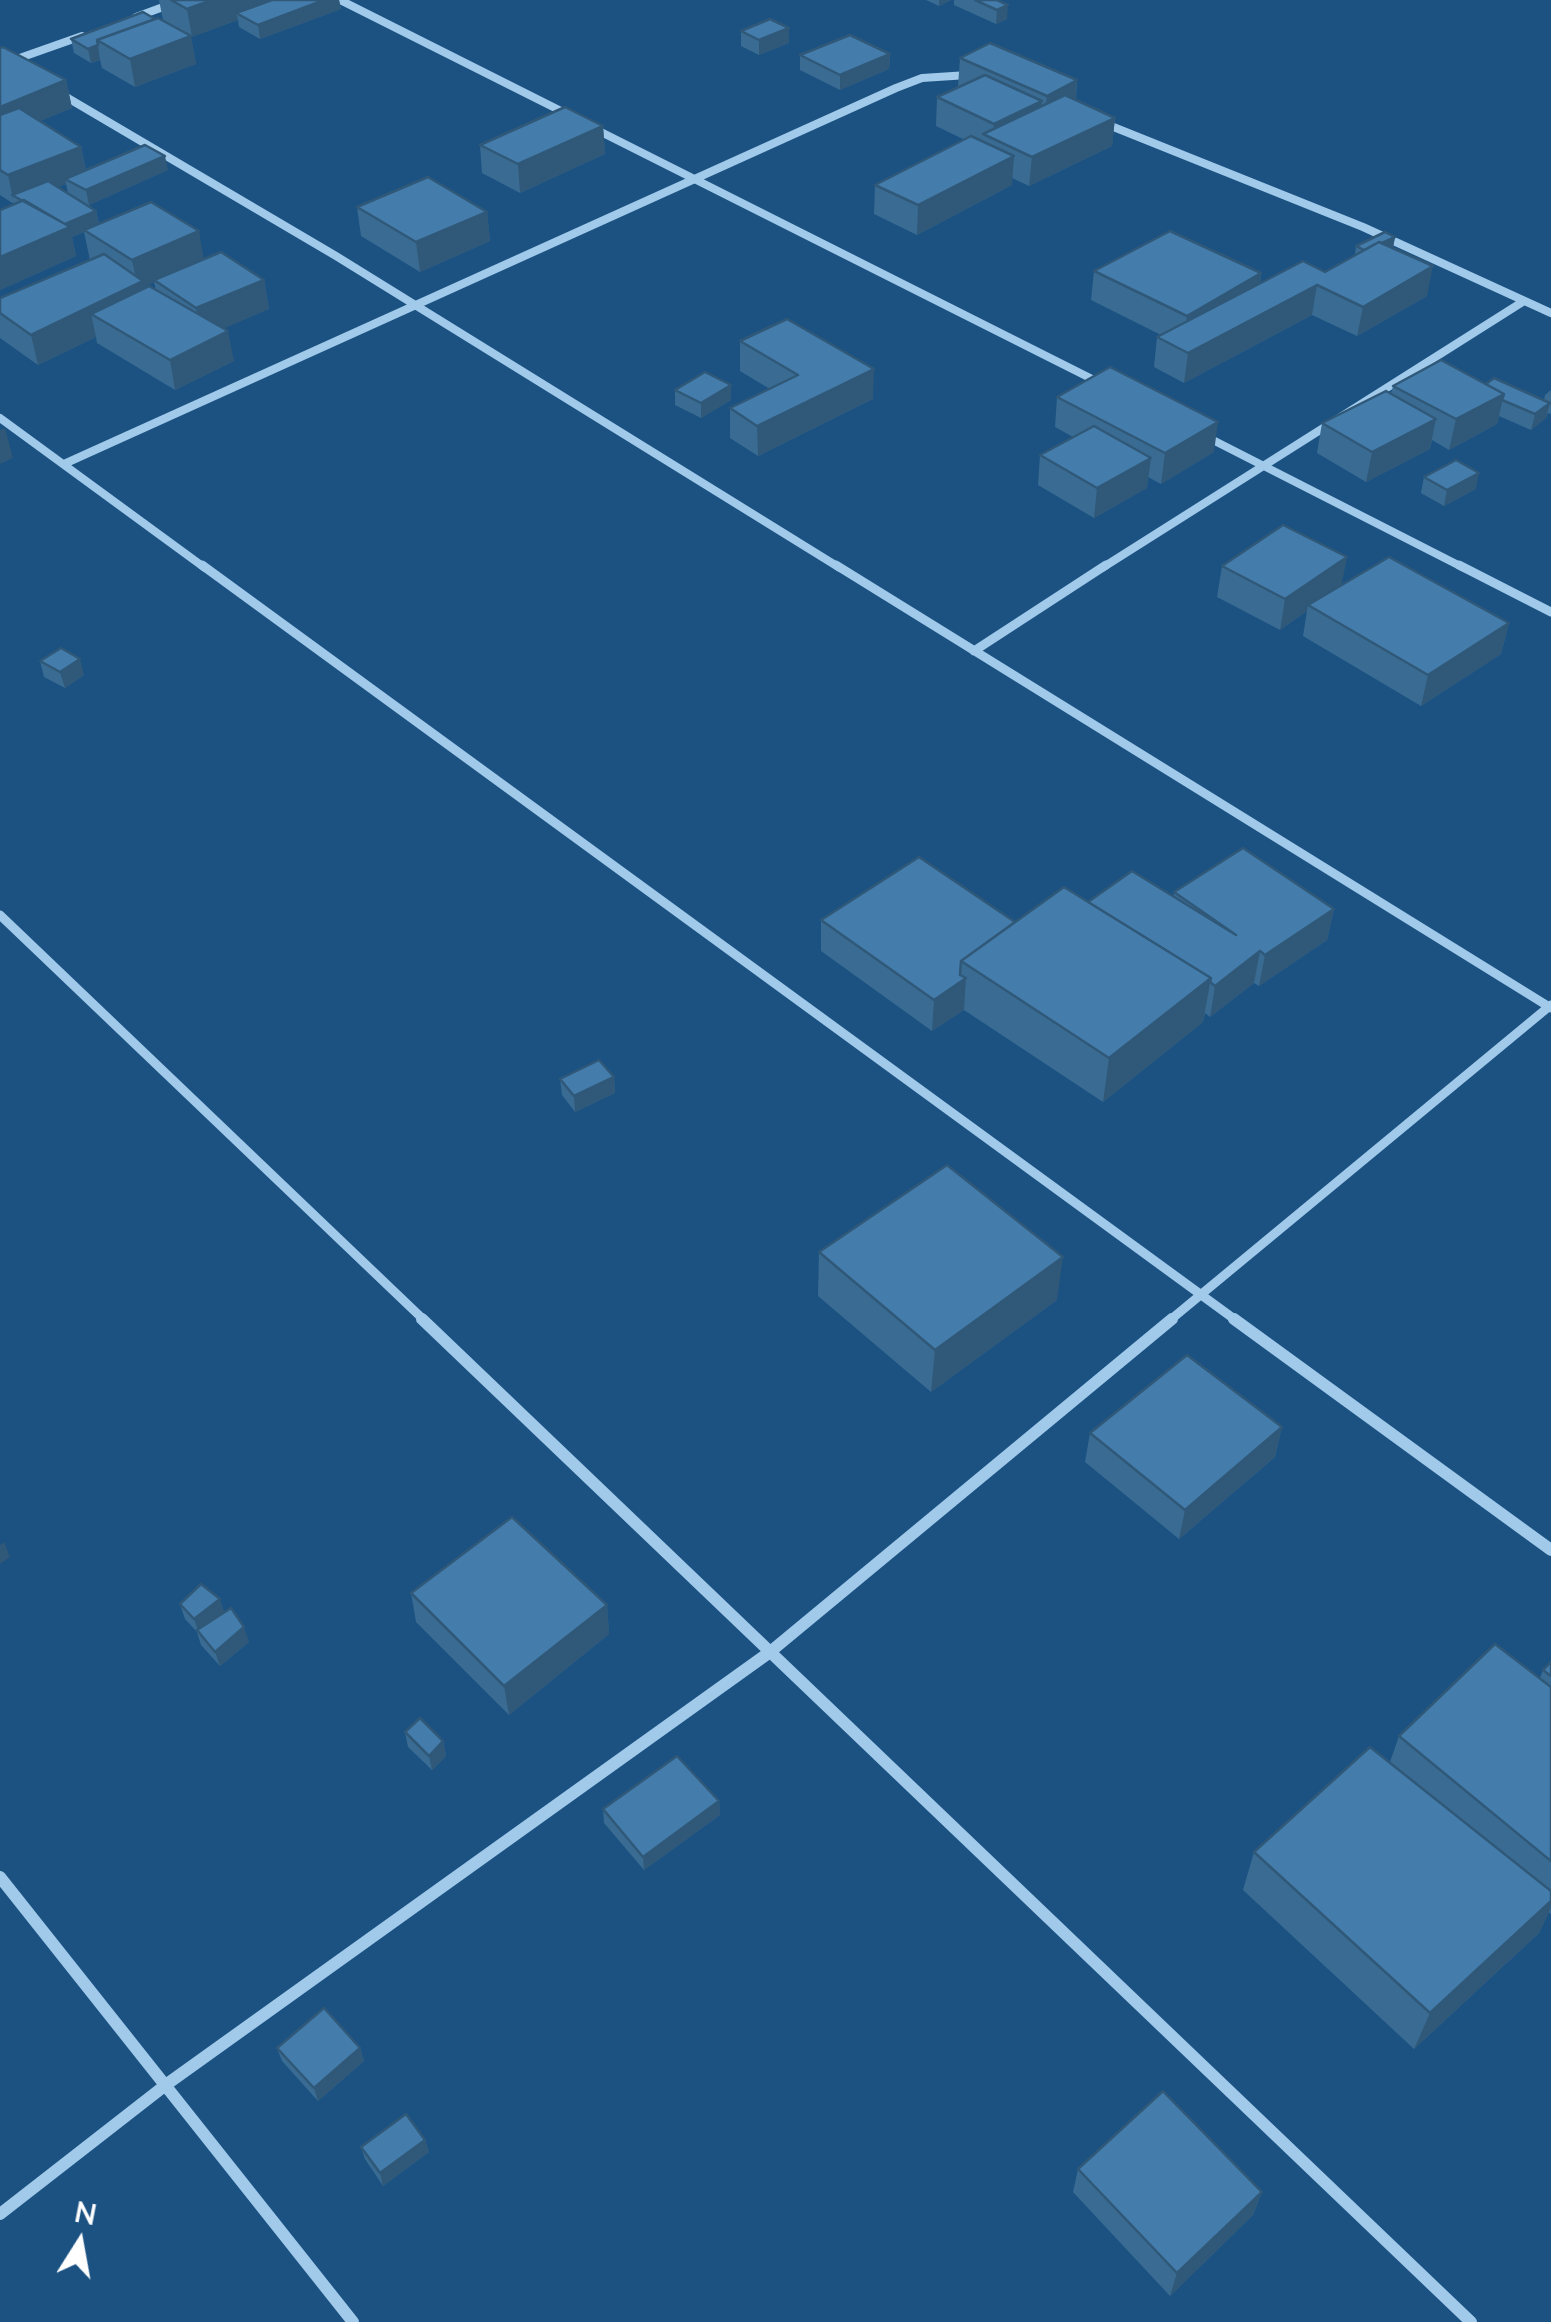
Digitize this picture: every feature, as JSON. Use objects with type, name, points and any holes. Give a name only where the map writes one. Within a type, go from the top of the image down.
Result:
[{"type":"street","points":[[130,19],[182,0]]},
{"type":"street","points":[[340,0],[1112,389]]},
{"type":"street","points":[[4,60],[95,31]]},
{"type":"street","points":[[4,60],[24,72]]},
{"type":"street","points":[[64,464],[922,78],[976,76]]},
{"type":"street","points":[[0,2214],[167,2084],[770,1652],[1550,1007],[418,306],[57,91]]},
{"type":"street","points":[[1096,120],[1362,227],[1551,313]]},
{"type":"street","points":[[974,651],[1261,464],[1524,301]]},
{"type":"street","points":[[0,418],[1551,1550]]},
{"type":"street","points":[[1195,430],[1551,612]]},
{"type":"street","points":[[0,915],[1471,2322]]},
{"type":"street","points":[[0,1877],[353,2322]]},
{"type":"building","points":[[171,0],[212,0],[187,9]]},
{"type":"building","points":[[272,0],[324,0],[258,25],[236,13]]},
{"type":"building","points":[[975,0],[997,0],[1008,5],[997,10]]},
{"type":"building","points":[[143,12],[155,19],[97,40],[98,45],[88,49],[71,39]]},
{"type":"building","points":[[158,18],[191,36],[130,59],[97,40]]},
{"type":"building","points":[[770,19],[789,28],[759,40],[741,31]]},
{"type":"building","points":[[850,35],[890,54],[840,75],[800,55]]},
{"type":"building","points":[[990,43],[1077,80],[1047,96],[960,58]]},
{"type":"building","points":[[3,47],[66,80],[0,107]]},
{"type":"building","points":[[985,75],[1042,101],[994,124],[937,97]]},
{"type":"building","points":[[1065,95],[1115,118],[1032,157],[983,134]]},
{"type":"building","points":[[565,107],[603,126],[518,164],[480,145]]},
{"type":"building","points":[[19,108],[81,147],[8,175],[0,170],[0,115]]},
{"type":"building","points":[[971,136],[1014,156],[918,205],[875,185]]},
{"type":"building","points":[[145,145],[165,156],[86,190],[65,179]]},
{"type":"building","points":[[428,177],[487,212],[416,242],[357,207]]},
{"type":"building","points":[[48,181],[96,211],[65,224],[12,195]]},
{"type":"building","points":[[24,200],[70,227],[0,257],[0,210]]},
{"type":"building","points":[[151,202],[199,231],[132,260],[84,230]]},
{"type":"building","points":[[1170,231],[1261,273],[1187,316],[1094,271]]},
{"type":"building","points":[[1385,232],[1395,237],[1364,250],[1356,246]]},
{"type":"building","points":[[1379,242],[1433,266],[1363,307],[1317,285],[1188,353],[1157,337],[1303,261],[1325,272]]},
{"type":"building","points":[[221,252],[264,280],[196,308],[154,280]]},
{"type":"building","points":[[104,254],[143,281],[31,335],[0,313],[0,298]]},
{"type":"building","points":[[149,286],[228,331],[170,360],[91,314]]},
{"type":"building","points":[[787,319],[874,369],[757,426],[730,408],[798,375],[740,341]]},
{"type":"building","points":[[1441,360],[1504,394],[1456,419],[1393,386]]},
{"type":"building","points":[[1110,367],[1218,422],[1165,453],[1057,397]]},
{"type":"building","points":[[705,372],[731,385],[701,403],[675,390]]},
{"type":"building","points":[[1494,378],[1550,403],[1535,414],[1502,400],[1504,394],[1486,384]]},
{"type":"building","points":[[1386,391],[1436,419],[1372,452],[1322,423]]},
{"type":"building","points":[[1094,426],[1151,458],[1097,488],[1040,455]]},
{"type":"building","points":[[1456,460],[1479,473],[1447,490],[1424,477]]},
{"type":"building","points":[[1283,525],[1347,557],[1285,599],[1222,566]]},
{"type":"building","points":[[1389,557],[1509,623],[1428,675],[1308,605]]},
{"type":"building","points":[[61,648],[80,659],[60,672],[40,661]]},
{"type":"building","points":[[1243,848],[1334,909],[1265,955],[1260,951],[1215,986],[1211,978],[1088,902],[1132,871],[1236,935],[1174,892]]},
{"type":"building","points":[[919,857],[1015,922],[961,961],[960,975],[966,978],[934,1000],[821,920]]},
{"type":"building","points":[[1064,887],[1211,978],[1109,1058],[961,961]]},
{"type":"building","points":[[599,1060],[614,1077],[574,1096],[560,1079]]},
{"type":"building","points":[[947,1165],[1063,1257],[935,1350],[819,1252]]},
{"type":"building","points":[[1187,1355],[1282,1427],[1185,1510],[1090,1433]]},
{"type":"building","points":[[512,1517],[607,1605],[504,1686],[411,1593]]},
{"type":"building","points":[[201,1584],[220,1599],[194,1619],[180,1604]]},
{"type":"building","points":[[231,1608],[244,1627],[215,1652],[197,1630]]},
{"type":"building","points":[[1495,1644],[1551,1687],[1551,1861],[1399,1736]]},
{"type":"building","points":[[420,1718],[443,1741],[429,1756],[405,1732]]},
{"type":"building","points":[[1370,1747],[1551,1891],[1551,1901],[1430,2013],[1254,1852]]},
{"type":"building","points":[[677,1756],[719,1801],[643,1857],[603,1809]]},
{"type":"building","points":[[324,2008],[360,2048],[314,2088],[277,2048]]},
{"type":"building","points":[[1163,2091],[1262,2192],[1177,2273],[1078,2169]]},
{"type":"building","points":[[406,2114],[425,2140],[380,2173],[361,2147]]}]
